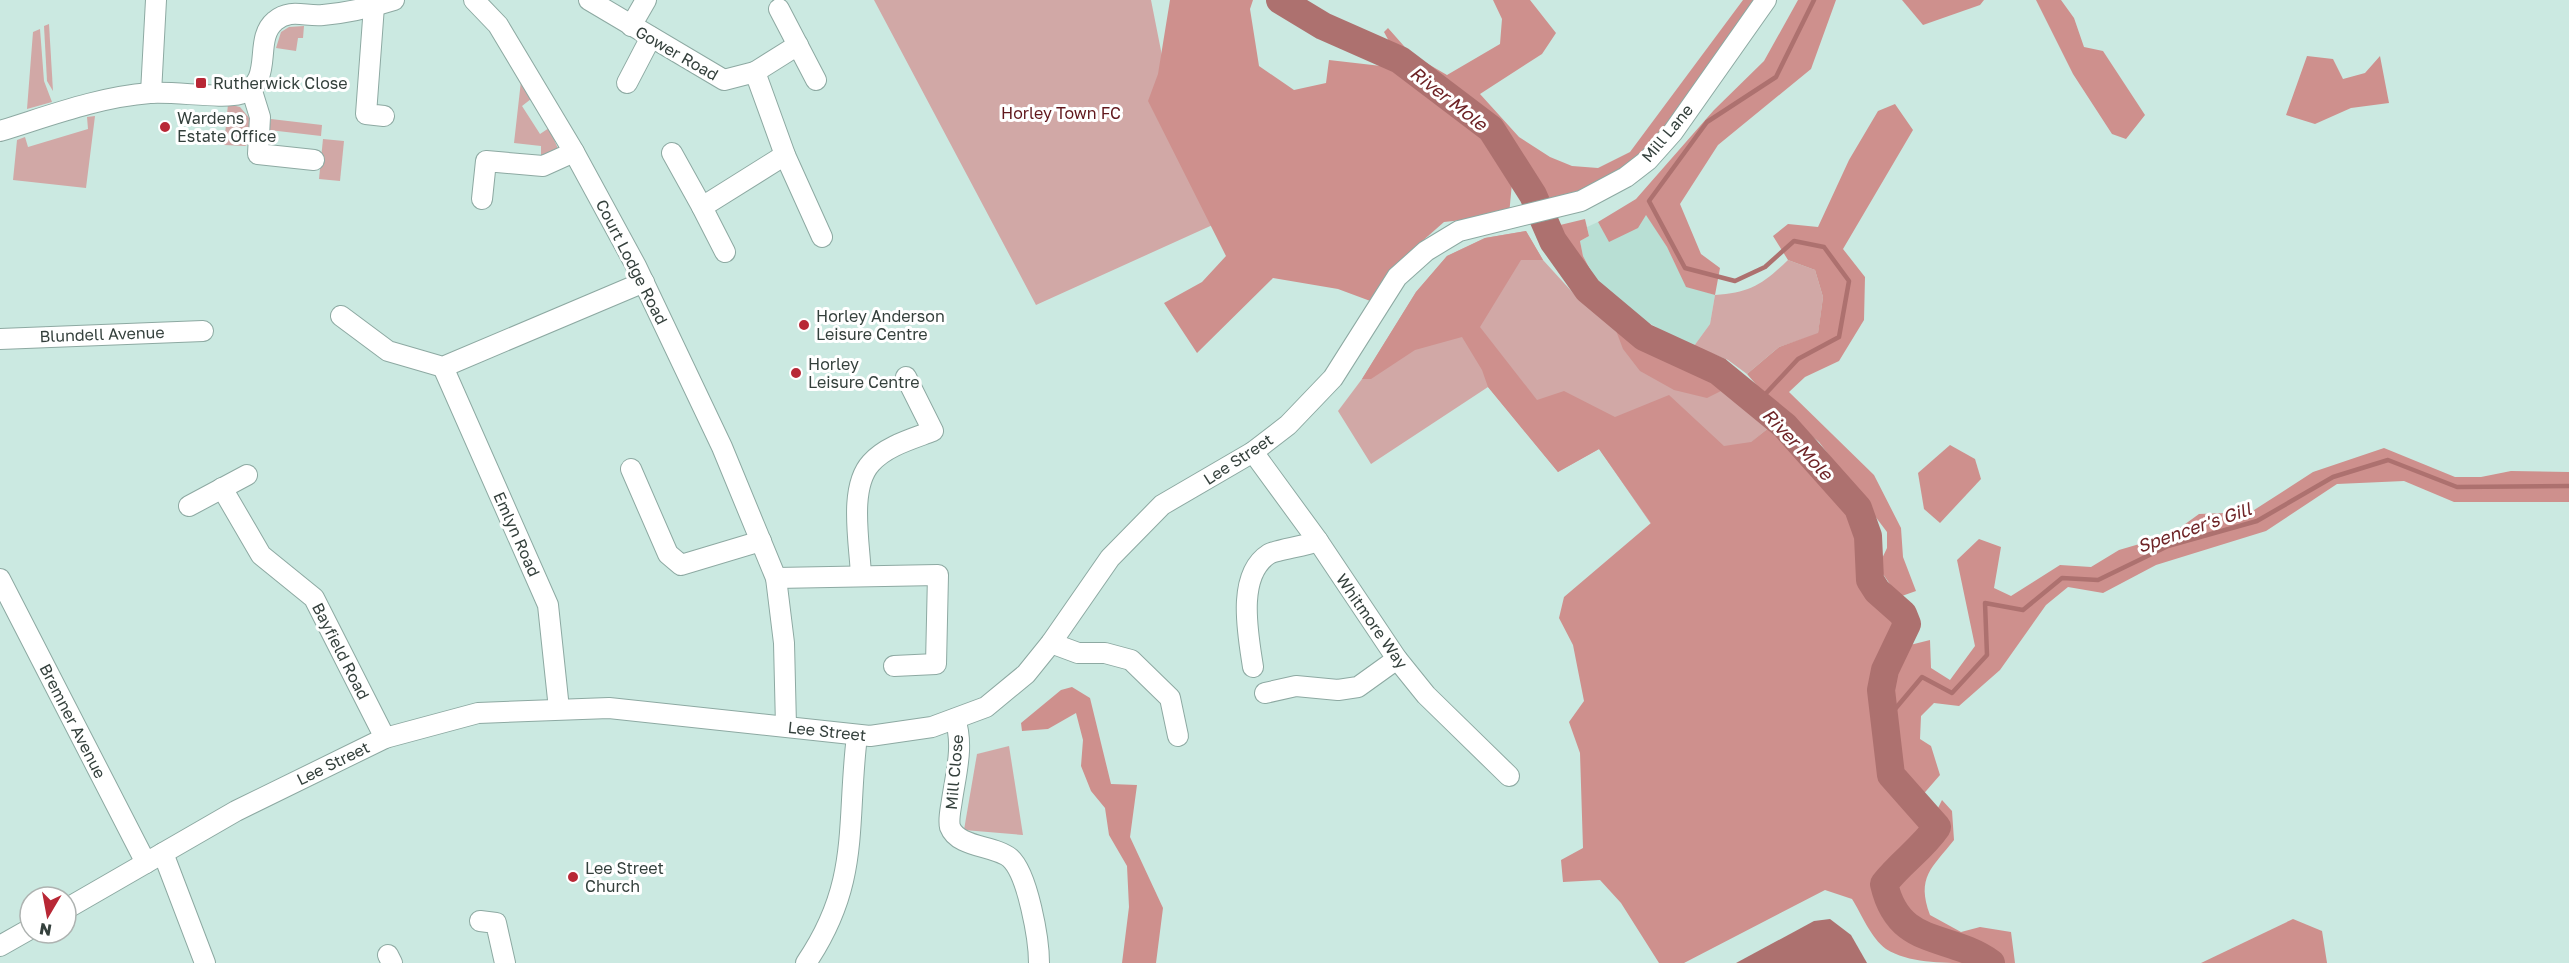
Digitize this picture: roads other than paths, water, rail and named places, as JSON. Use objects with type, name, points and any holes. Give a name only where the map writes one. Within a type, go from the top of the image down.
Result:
[{"type":"street","points":[[151,93],[156,0]]},
{"type":"street","points":[[0,131],[111,98],[151,93],[241,94],[259,80],[263,69],[266,35],[273,22],[283,15],[297,13],[321,15],[374,6],[394,0]]},
{"type":"street","name":"Court Lodge Road","points":[[474,0],[498,25],[574,152],[644,282],[722,447],[776,578],[784,643],[786,726]]},
{"type":"street","name":"Gower Road","points":[[589,0],[724,80],[755,72],[798,45]]},
{"type":"street","points":[[631,26],[646,0]]},
{"type":"street","name":"Mill Lane","points":[[1459,231],[1514,215],[1563,206],[1590,196],[1626,177],[1648,160],[1672,132],[1766,0]]},
{"type":"street","points":[[374,6],[366,114],[384,116]]},
{"type":"street","points":[[779,9],[816,80]]},
{"type":"street","points":[[627,82],[651,37]]},
{"type":"street","points":[[755,72],[785,155],[822,237]]},
{"type":"street","points":[[251,88],[260,117],[258,154],[314,160]]},
{"type":"street","points":[[482,199],[486,160],[543,166],[574,152]]},
{"type":"street","points":[[672,153],[725,252]]},
{"type":"street","points":[[702,207],[785,155]]},
{"type":"street","name":"Lee Street","points":[[78,902],[236,811],[386,738],[478,713],[609,708],[786,726],[857,736],[897,734],[955,718],[986,706],[1026,674],[1132,533],[1162,505],[1253,452],[1288,425],[1333,378],[1397,277],[1426,251],[1459,231]]},
{"type":"street","points":[[341,316],[388,351],[443,367],[644,282]]},
{"type":"street","name":"Blundell Avenue","points":[[0,339],[203,331]]},
{"type":"street","name":"Emlyn Road","points":[[443,367],[548,605],[559,710]]},
{"type":"street","points":[[861,576],[857,503],[861,478],[872,461],[883,453],[933,431],[906,377]]},
{"type":"street","name":"Whitmore Way","points":[[1253,452],[1318,541],[1397,659],[1426,695],[1509,776]]},
{"type":"street","points":[[632,469],[668,554],[681,565],[761,541]]},
{"type":"street","points":[[189,506],[248,475]]},
{"type":"street","name":"Bayfield Road","points":[[222,488],[261,555],[314,598],[386,738]]},
{"type":"street","points":[[1253,667],[1245,610],[1256,565],[1271,553],[1299,549],[1318,541]]},
{"type":"street","points":[[776,578],[938,574],[936,664],[894,666]]},
{"type":"street","name":"Bremner Avenue","points":[[0,579],[154,858],[205,963]]},
{"type":"street","points":[[1051,643],[1078,653],[1105,653],[1131,660],[1170,698],[1178,736]]},
{"type":"street","points":[[1265,693],[1296,686],[1338,690],[1358,687],[1397,659]]},
{"type":"street","name":"Mill Close","points":[[955,718],[960,746],[950,828],[958,837],[991,848],[1012,860],[1020,873],[1028,901],[1039,963]]},
{"type":"street","points":[[806,963],[834,913],[850,854],[857,736]]},
{"type":"street","points":[[494,919],[505,963]]},
{"type":"street","points":[[0,946],[18,936]]},
{"type":"waterway","name":"River Mole","points":[[1280,0],[1323,26],[1400,60],[1491,129],[1533,195],[1553,241],[1588,290],[1644,337],[1718,371],[1785,426],[1858,508],[1868,536],[1870,580],[1877,591],[1903,614],[1907,624],[1885,670],[1881,690],[1891,775],[1937,827],[1884,884],[1891,905],[1901,919],[1913,929],[1975,953],[1991,963]]},
{"type":"waterway","points":[[1757,403],[1798,359],[1839,337],[1849,281],[1824,247],[1794,241],[1765,267],[1735,281],[1685,268],[1649,201],[1707,122],[1776,77],[1814,0]]},
{"type":"waterway","name":"Spencer's Gill","points":[[1885,721],[1922,677],[1952,693],[1987,655],[1985,603],[2023,610],[2062,578],[2098,580],[2168,546],[2257,521],[2333,477],[2388,460],[2457,487],[2569,486]]},
{"type":"place","name":"Rutherwick Close","points":[[201,83]]},
{"type":"place","name":"Wardens Estate Office","points":[[165,127]]},
{"type":"place","name":"Horley Anderson Leisure Centre","points":[[804,325]]},
{"type":"place","name":"Horley Leisure Centre","points":[[796,373]]},
{"type":"place","name":"Lee Street Church","points":[[573,877]]},
{"type":"park label","name":"Horley Town FC","points":[[1061,113]]}]
